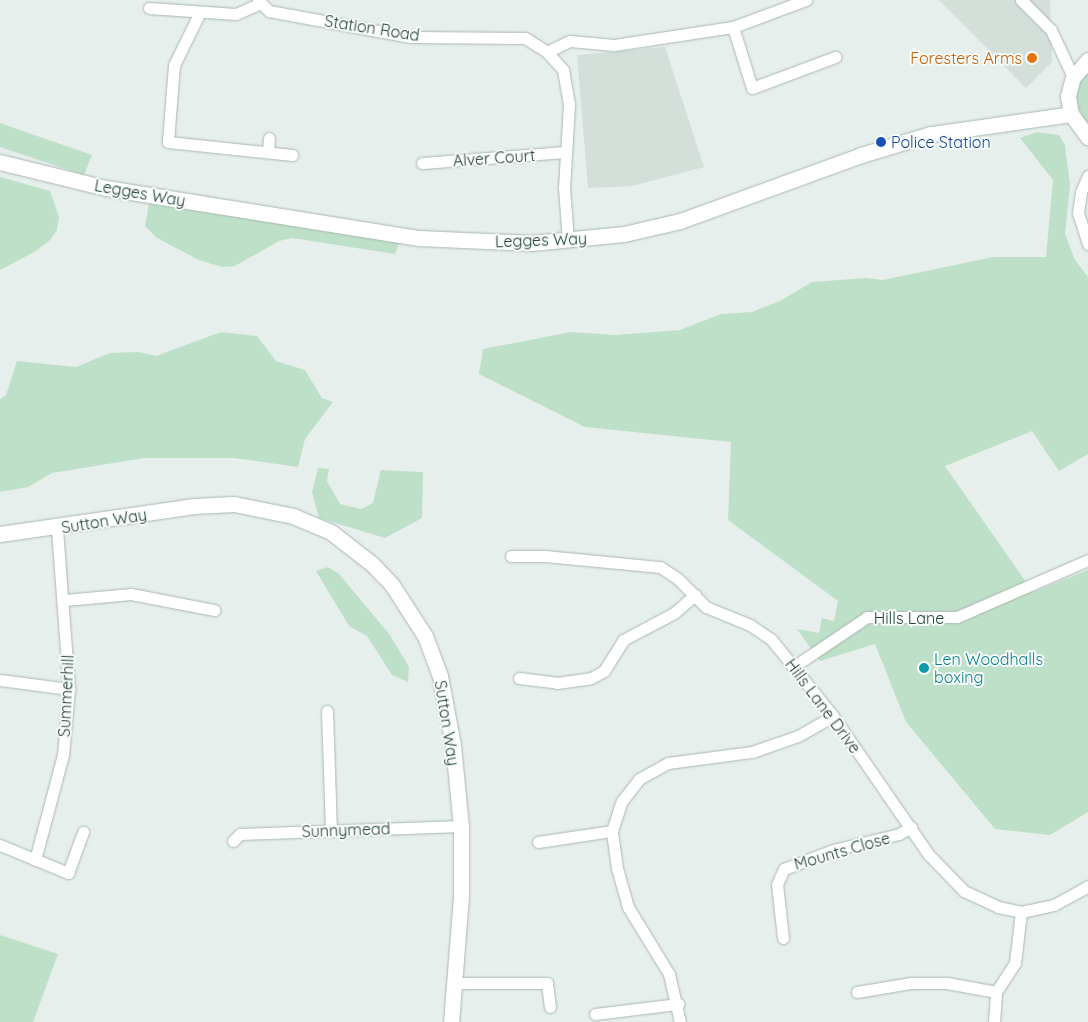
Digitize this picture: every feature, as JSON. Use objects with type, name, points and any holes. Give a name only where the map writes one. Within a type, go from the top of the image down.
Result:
[{"type":"street","points":[[548,52],[570,41],[614,46],[732,27],[806,0]]},
{"type":"street","points":[[1021,0],[1051,30],[1073,77]]},
{"type":"street","points":[[148,8],[236,14],[258,2]]},
{"type":"street","name":"Station Road","points":[[258,2],[268,11],[411,37],[525,38],[548,52],[563,70],[569,104],[564,187],[568,241]]},
{"type":"street","points":[[200,12],[174,65],[168,142],[292,155]]},
{"type":"street","points":[[732,27],[752,88],[835,57]]},
{"type":"street","points":[[1088,60],[1073,77],[1068,96],[1071,114],[1088,137]]},
{"type":"street","name":"Legges Way","points":[[0,162],[106,188],[419,238],[457,242],[568,241],[624,234],[680,221],[860,155],[931,134],[1071,114]]},
{"type":"street","points":[[268,152],[269,138]]},
{"type":"street","name":"Alver Court","points":[[422,163],[566,152]]},
{"type":"street","points":[[1088,176],[1081,192],[1078,213],[1088,244]]},
{"type":"street","name":"Sutton Way","points":[[0,534],[57,528],[194,506],[234,504],[293,516],[331,532],[372,564],[392,585],[425,636],[440,676],[448,710],[461,826],[461,896],[451,1022]]},
{"type":"street","name":"Summerhill","points":[[35,860],[63,755],[69,689],[65,600],[57,528]]},
{"type":"street","name":"Hills Lane Drive","points":[[512,556],[651,565],[669,572],[706,607],[761,632],[779,648],[833,716],[911,828],[947,876],[964,891],[998,907],[1021,912],[1054,905],[1088,886]]},
{"type":"street","name":"Hills Lane","points":[[793,667],[867,617],[957,617],[1088,560]]},
{"type":"street","points":[[65,600],[131,594],[214,610]]},
{"type":"street","points":[[519,678],[557,683],[592,678],[604,671],[623,640],[663,620],[695,595]]},
{"type":"street","points":[[0,680],[69,689]]},
{"type":"street","points":[[327,711],[331,829]]},
{"type":"street","points":[[680,1022],[678,1004],[668,974],[628,907],[617,868],[612,830],[630,789],[655,768],[682,760],[752,752],[798,736],[833,716]]},
{"type":"street","name":"Sunnymead","points":[[233,841],[240,834],[331,829],[461,826]]},
{"type":"street","name":"Mounts Close","points":[[783,938],[777,884],[784,869],[833,850],[899,834],[911,828]]},
{"type":"street","points":[[538,842],[612,830]]},
{"type":"street","points":[[0,845],[68,873],[84,832]]},
{"type":"street","points":[[994,1022],[996,992],[1015,963],[1021,912]]},
{"type":"street","points":[[455,983],[548,983],[550,1007]]},
{"type":"street","points":[[857,992],[911,983],[947,983],[996,992]]},
{"type":"street","points":[[595,1014],[678,1004]]},
{"type":"shaded area","points":[[939,0],[1050,0],[1052,62],[1026,88]]},
{"type":"shaded area","points":[[665,47],[704,167],[632,186],[588,188],[577,55]]},
{"type":"green space","points":[[1088,69],[1088,127],[1076,104],[1076,89]]},
{"type":"green space","points":[[0,123],[92,155],[84,175],[0,147]]},
{"type":"green space","points":[[1037,132],[1059,135],[1065,145],[1070,184],[1065,234],[1075,260],[1088,277],[1088,454],[1059,471],[1032,431],[945,466],[1033,592],[1088,570],[1088,812],[1050,835],[995,829],[906,722],[875,644],[820,661],[797,629],[819,633],[822,618],[834,621],[838,601],[728,520],[731,442],[585,427],[479,374],[483,349],[571,332],[616,335],[680,330],[721,314],[752,312],[780,301],[812,282],[866,278],[883,280],[993,257],[1046,257],[1053,180],[1020,138]]},
{"type":"green space","points":[[0,177],[50,191],[59,217],[57,230],[50,240],[36,251],[0,270]]},
{"type":"green space","points":[[149,204],[400,241],[395,254],[292,238],[279,241],[235,266],[222,267],[199,260],[157,238],[145,226]]},
{"type":"green space","points":[[221,332],[257,336],[276,361],[305,370],[322,398],[333,402],[305,439],[298,467],[234,458],[144,458],[52,473],[28,487],[0,492],[0,399],[6,395],[17,361],[76,367],[110,353],[138,352],[156,356]]},
{"type":"green space","points":[[318,468],[329,469],[327,481],[340,504],[361,509],[373,503],[381,470],[423,472],[422,518],[385,538],[319,518],[312,492]]},
{"type":"green space","points":[[328,567],[339,574],[390,635],[409,667],[408,682],[392,675],[367,636],[349,626],[316,571]]},
{"type":"green space","points":[[0,935],[58,954],[33,1022],[0,1022]]},
{"type":"place","name":"Foresters Arms","points":[[1032,58]]},
{"type":"place","name":"Police Station","points":[[881,142]]},
{"type":"place","name":"Len Woodhalls boxing","points":[[924,668]]}]
